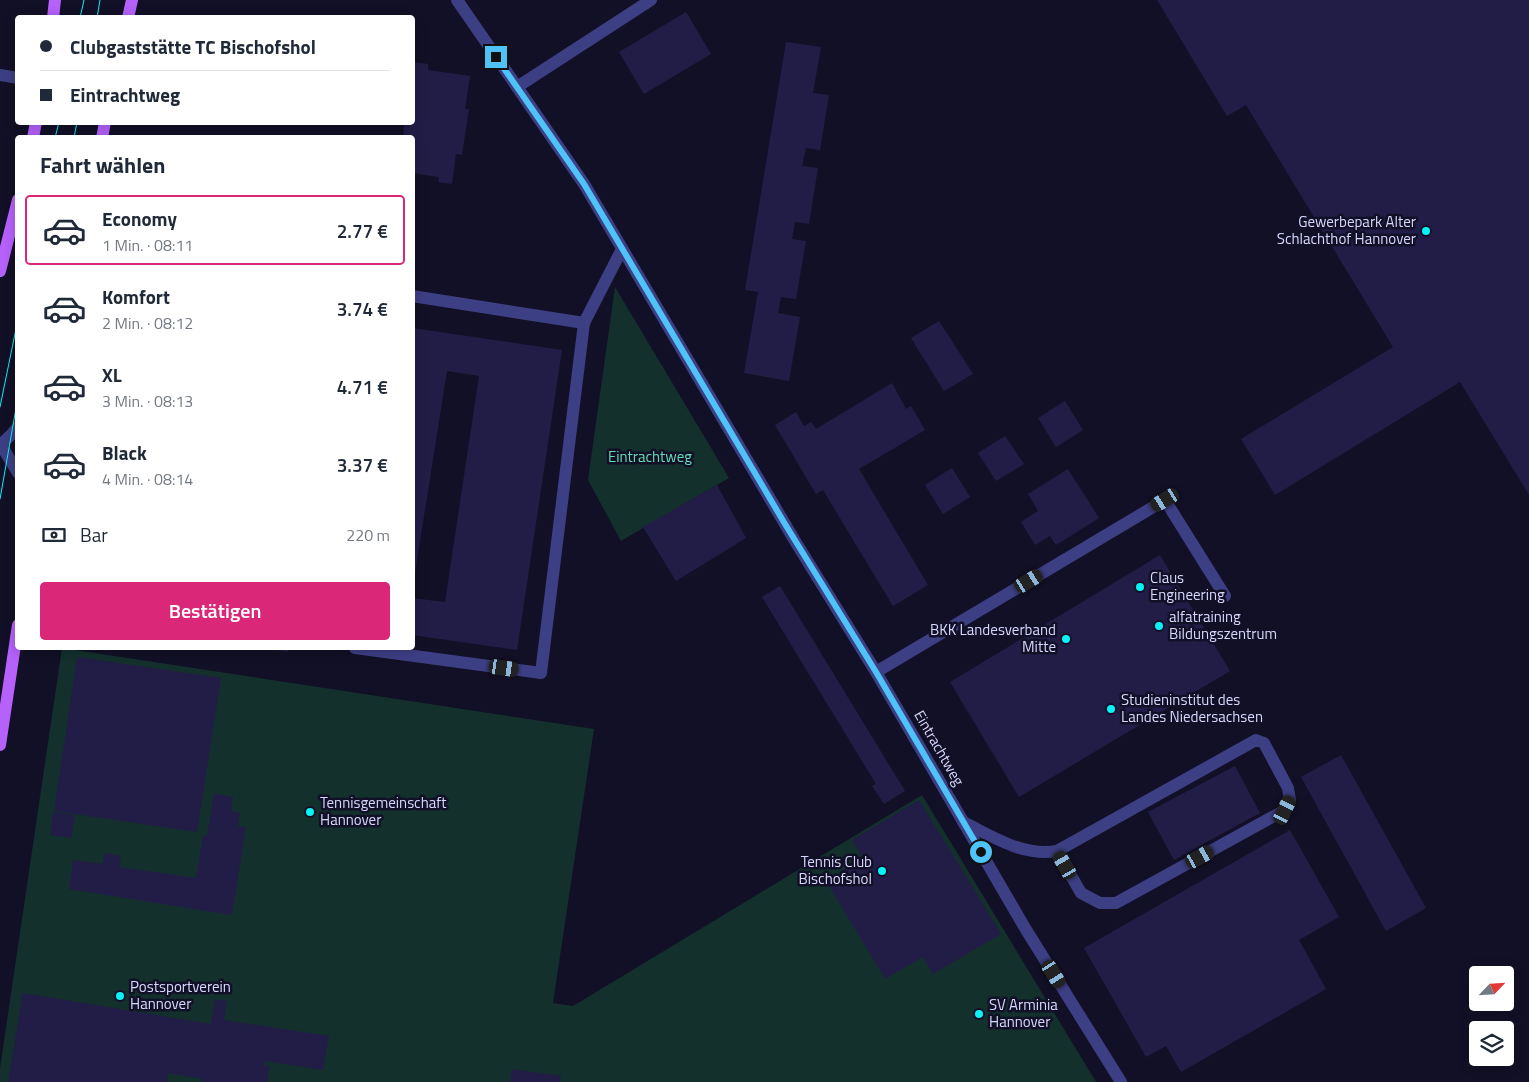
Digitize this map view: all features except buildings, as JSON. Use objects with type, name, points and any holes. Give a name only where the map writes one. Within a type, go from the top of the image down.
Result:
[{"type":"main road","points":[[53,15],[55,0]]},
{"type":"main road","points":[[129,15],[132,0]]},
{"type":"main road","points":[[0,271],[15,212]]},
{"type":"main road","points":[[0,745],[15,645]]},
{"type":"street","name":"Eintrachtweg","points":[[457,0],[584,184],[785,524],[876,672],[1025,928],[1121,1082]]},
{"type":"street","points":[[517,87],[651,0]]},
{"type":"street","points":[[0,75],[15,78]]},
{"type":"street","points":[[370,650],[542,673],[584,323],[622,249]]},
{"type":"street","points":[[415,296],[584,323]]},
{"type":"street","points":[[15,429],[0,444],[15,468]]},
{"type":"street","points":[[876,672],[1165,500],[1225,596]]},
{"type":"street","points":[[963,822],[1013,846],[1029,851],[1046,853],[1057,851],[1256,740],[1264,743],[1288,788],[1290,800],[1285,810],[1116,903],[1100,902],[1081,893],[1057,851]]},
{"type":"green space","name":"Eintrachtweg","points":[[615,287],[729,478],[621,541],[588,480]]},
{"type":"green space","points":[[62,650],[75,650],[594,729],[553,1003],[573,1006],[922,795],[1096,1082],[0,1082],[0,1068]]},
{"type":"tram line","points":[[81,15],[84,0]]},
{"type":"tram line","points":[[98,15],[100,0]]},
{"type":"tram line","points":[[56,135],[58,125]]},
{"type":"tram line","points":[[75,135],[76,125]]},
{"type":"tram line","points":[[0,407],[15,334]]},
{"type":"tram line","points":[[0,499],[15,414]]},
{"type":"place","name":"Gewerbepark Alter Schlachthof Hannover","points":[[1426,231]]},
{"type":"place","name":"Claus Engineering","points":[[1140,587]]},
{"type":"place","name":"alfatraining Bildungszentrum","points":[[1159,626]]},
{"type":"place","name":"BKK Landesverband Mitte","points":[[1066,639]]},
{"type":"place","name":"Studieninstitut des Landes Niedersachsen","points":[[1111,709]]},
{"type":"place","name":"Tennisgemeinschaft Hannover","points":[[310,812]]},
{"type":"place","name":"Tennis Club Bischofshol","points":[[882,871]]},
{"type":"place","name":"Postsportverein Hannover","points":[[120,996]]},
{"type":"place","name":"SV Arminia Hannover","points":[[979,1014]]},
{"type":"route","points":[[496,57],[584,184],[785,524],[876,672],[981,852]]}]
